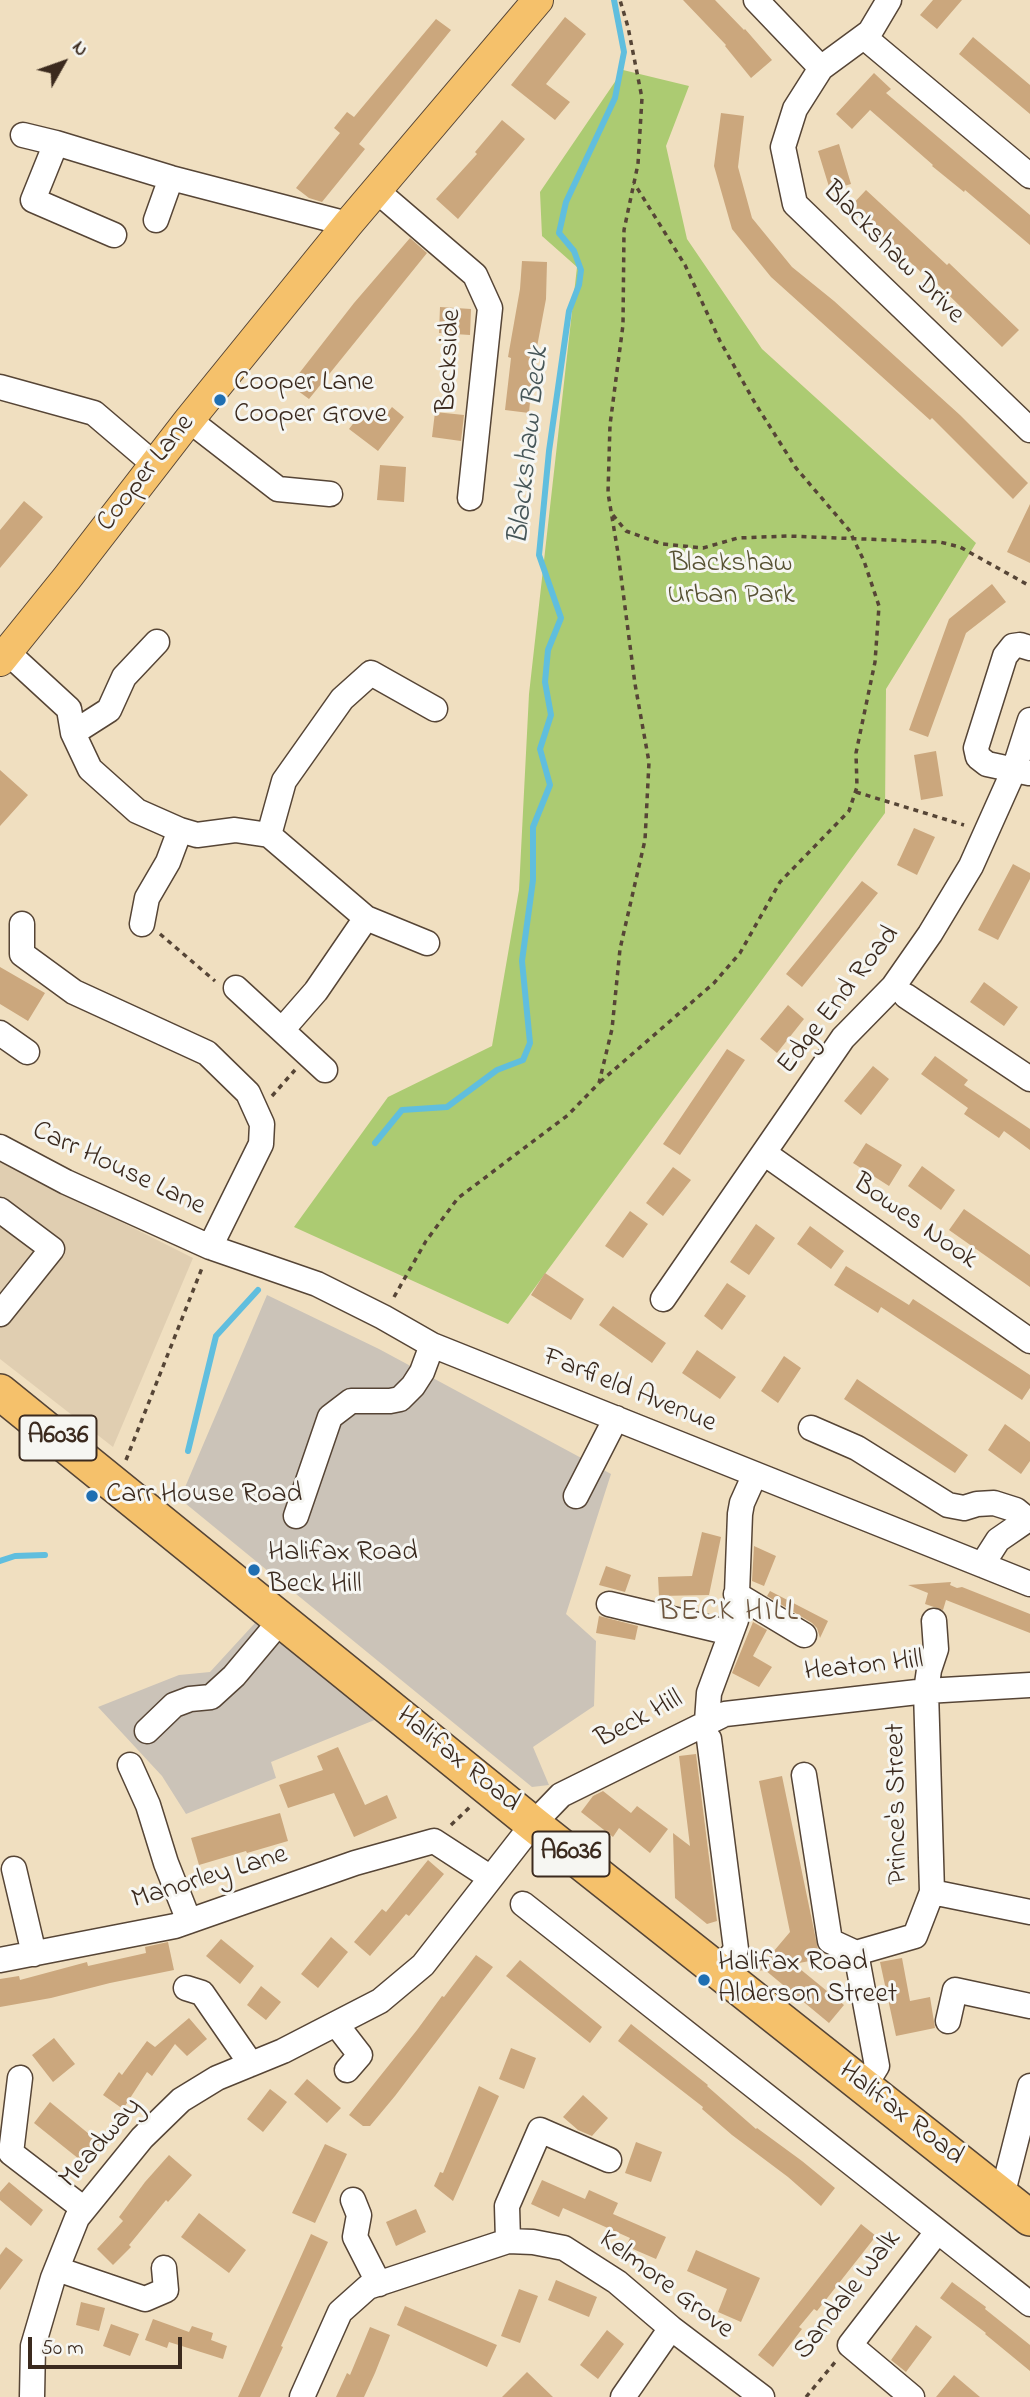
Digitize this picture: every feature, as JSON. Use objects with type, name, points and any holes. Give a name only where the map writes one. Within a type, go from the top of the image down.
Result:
[{"type":"highway","name":"A6036","points":[[0,1392],[116,1485]]},
{"type":"highway","name":"Halifax Road","points":[[116,1485],[533,1824],[1030,2218]]},
{"type":"main road","name":"Cooper Lane","points":[[4,657],[188,419],[348,224],[538,0]]},
{"type":"street","points":[[756,0],[821,68]]},
{"type":"street","name":"Blackshaw Drive","points":[[889,0],[870,32],[821,68],[795,109],[783,147],[795,204],[1030,430]]},
{"type":"street","points":[[864,37],[1030,176]]},
{"type":"street","points":[[23,135],[171,178],[348,224]]},
{"type":"street","points":[[56,143],[33,200],[114,235]]},
{"type":"street","points":[[156,220],[171,178]]},
{"type":"street","name":"Beckside","points":[[377,191],[475,275],[489,308],[470,498]]},
{"type":"street","points":[[0,387],[94,413],[155,465]]},
{"type":"street","points":[[188,419],[278,489],[330,494]]},
{"type":"street","points":[[73,733],[109,710],[124,677],[157,642]]},
{"type":"street","points":[[1022,772],[987,764],[978,757],[976,748],[1005,656],[1013,646],[1020,645],[1030,649]]},
{"type":"street","points":[[4,657],[69,709],[73,733],[90,769],[137,811],[197,835],[235,830],[269,835],[366,918],[427,943]]},
{"type":"street","points":[[269,835],[284,781],[342,699],[372,673],[435,709]]},
{"type":"street","name":"Edge End Road","points":[[663,1299],[844,1038],[893,987],[930,934],[971,866],[986,831],[1022,772],[1030,720]]},
{"type":"street","points":[[142,924],[147,898],[169,862],[180,830]]},
{"type":"street","points":[[282,1030],[316,991],[366,918]]},
{"type":"street","points":[[22,924],[22,954],[74,992],[206,1053],[248,1093],[262,1124],[261,1144],[210,1247]]},
{"type":"street","points":[[236,988],[317,1062]]},
{"type":"street","points":[[906,996],[1030,1079]]},
{"type":"street","points":[[0,1033],[27,1052]]},
{"type":"street","name":"Carr House Lane","points":[[0,1147],[66,1182],[210,1247]]},
{"type":"street","name":"Bowes Nook","points":[[764,1153],[1030,1341]]},
{"type":"street","points":[[0,1210],[52,1249],[0,1314]]},
{"type":"street","name":"Farfield Avenue","points":[[210,1247],[317,1284],[432,1345],[1030,1584]]},
{"type":"street","points":[[296,1516],[330,1417],[351,1401],[400,1399],[422,1372],[432,1345]]},
{"type":"street","points":[[576,1496],[616,1419]]},
{"type":"street","points":[[811,1428],[857,1448],[948,1505],[964,1508],[994,1503],[1016,1510],[1029,1519],[998,1540],[982,1565]]},
{"type":"street","name":"Beck Hill","points":[[533,1824],[561,1795],[708,1730],[709,1693],[736,1620],[742,1503],[755,1474]]},
{"type":"street","points":[[736,1594],[804,1635]]},
{"type":"street","points":[[609,1604],[732,1633]]},
{"type":"street","points":[[148,1731],[174,1706],[190,1699],[211,1698],[234,1676],[281,1619]]},
{"type":"street","name":"Prince's Street","points":[[856,1953],[915,1936],[932,1892],[926,1691],[936,1649],[934,1621]]},
{"type":"street","name":"Heaton Hill","points":[[708,1730],[724,1714],[926,1691],[1030,1685]]},
{"type":"street","points":[[708,1730],[736,1949],[720,1972]]},
{"type":"street","points":[[130,1765],[148,1805],[166,1863],[189,1921]]},
{"type":"street","points":[[804,1775],[830,1941],[856,1953],[877,2066],[864,2087]]},
{"type":"street","name":"Meadway","points":[[32,2397],[33,2346],[57,2269],[77,2218],[142,2138],[181,2100],[217,2078],[283,2051],[380,2001],[423,1965],[533,1824]]},
{"type":"street","points":[[434,1842],[491,1878]]},
{"type":"street","name":"Manorley Lane","points":[[0,1960],[175,1926],[355,1863],[434,1842]]},
{"type":"street","points":[[14,1869],[34,1954]]},
{"type":"street","points":[[932,1892],[1030,1912]]},
{"type":"street","points":[[523,1904],[1030,2304]]},
{"type":"street","points":[[186,1988],[202,1993],[251,2064]]},
{"type":"street","points":[[948,2021],[955,1990],[1030,2006]]},
{"type":"street","points":[[336,2024],[360,2055],[347,2070]]},
{"type":"street","points":[[20,2078],[11,2153],[84,2209]]},
{"type":"street","points":[[1002,2196],[1030,2086]]},
{"type":"street","points":[[508,2241],[507,2206],[540,2130],[609,2160]]},
{"type":"street","points":[[353,2200],[359,2215],[355,2237],[379,2284]]},
{"type":"street","name":"Sandale Walk","points":[[850,2345],[937,2232]]},
{"type":"street","name":"Kelmore Grove","points":[[302,2397],[340,2312],[368,2287],[508,2241],[533,2242],[564,2248],[617,2282],[671,2328],[762,2397]]},
{"type":"street","points":[[57,2269],[145,2299],[166,2290],[164,2268]]},
{"type":"street","points":[[623,2397],[671,2328]]},
{"type":"street","points":[[850,2345],[912,2397]]},
{"type":"path","points":[[599,1083],[612,1029],[620,949],[645,840],[649,762],[608,493],[610,425],[623,325],[624,230],[638,164],[642,98],[620,0]]},
{"type":"path","points":[[383,1317],[426,1241],[458,1198],[568,1115],[599,1083],[714,983],[740,953],[780,882],[849,811],[856,792],[856,753],[875,662],[879,606],[864,561],[852,537],[796,468],[755,403],[720,341],[685,265],[634,183]]},
{"type":"path","points":[[611,513],[626,531],[662,544],[703,548],[738,538],[787,536],[940,542],[960,548],[1030,586]]},
{"type":"path","points":[[856,792],[986,831]]},
{"type":"path","points":[[142,924],[166,937],[222,986],[236,988]]},
{"type":"path","points":[[257,1113],[317,1062]]},
{"type":"path","points":[[116,1485],[210,1247]]},
{"type":"path","points":[[434,1842],[490,1787]]},
{"type":"path","name":"Sandale Walk","points":[[806,2397],[850,2345]]},
{"type":"shaded area","points":[[0,1161],[193,1258],[113,1447],[0,1359]]},
{"type":"shaded area","points":[[267,1295],[379,1349],[611,1474],[566,1614],[596,1641],[594,1706],[533,1747],[549,1785],[532,1787],[180,1499]]},
{"type":"shaded area","points":[[255,1623],[377,1719],[271,1762],[276,1778],[186,1814],[162,1776],[98,1707],[179,1675],[210,1672]]},
{"type":"green space","name":"Blackshaw Urban Park","points":[[623,70],[689,86],[666,146],[687,239],[762,349],[976,543],[886,689],[885,813],[508,1324],[294,1227],[388,1097],[492,1046],[519,890],[529,694],[577,267],[542,236],[540,192]]},
{"type":"building","points":[[683,0],[715,0],[772,60],[751,78],[726,45]]},
{"type":"building","points":[[933,0],[962,0],[937,29],[920,15]]},
{"type":"building","points":[[565,17],[586,34],[546,84],[570,102],[555,120],[511,85]]},
{"type":"building","points":[[436,19],[451,30],[359,144],[365,149],[322,202],[309,198],[296,188],[340,133],[334,128],[347,112],[354,117]]},
{"type":"building","points":[[973,37],[1030,85],[1030,114],[959,54]]},
{"type":"building","points":[[874,73],[891,89],[886,93],[1030,215],[1030,245],[932,166],[870,110],[852,129],[836,114]]},
{"type":"building","points":[[721,113],[744,116],[738,167],[752,218],[792,267],[834,301],[960,415],[1028,483],[1013,499],[932,418],[930,420],[771,277],[732,229],[714,166]]},
{"type":"building","points":[[502,120],[525,139],[458,219],[436,199],[477,154],[475,152]]},
{"type":"building","points":[[839,144],[851,184],[830,190],[818,151]]},
{"type":"building","points":[[866,190],[947,265],[949,263],[1019,330],[1002,347],[923,270],[921,272],[850,207]]},
{"type":"building","points":[[410,238],[427,253],[309,399],[290,385],[354,303]]},
{"type":"building","points":[[522,261],[547,262],[546,299],[533,368],[529,413],[505,410],[511,358],[508,357]]},
{"type":"building","points":[[440,307],[471,309],[470,335],[439,333]]},
{"type":"building","points":[[392,407],[404,417],[378,451],[349,429],[365,408],[381,421]]},
{"type":"building","points":[[435,412],[464,415],[461,441],[432,437]]},
{"type":"building","points":[[380,465],[406,467],[404,502],[377,500]]},
{"type":"building","points":[[24,501],[43,517],[0,568],[0,530]]},
{"type":"building","points":[[1030,504],[1030,563],[1007,552]]},
{"type":"building","points":[[992,584],[1006,602],[966,633],[928,737],[909,730],[949,619]]},
{"type":"building","points":[[936,751],[943,796],[921,800],[914,755]]},
{"type":"building","points":[[0,770],[28,795],[0,826]]},
{"type":"building","points":[[914,828],[935,837],[917,875],[897,865]]},
{"type":"building","points":[[1013,864],[1030,873],[1030,879],[998,940],[978,930]]},
{"type":"building","points":[[862,881],[878,893],[802,987],[786,974]]},
{"type":"building","points":[[0,967],[45,993],[28,1021],[0,1004]]},
{"type":"building","points":[[984,982],[1018,1007],[1004,1026],[970,1002]]},
{"type":"building","points":[[788,1005],[804,1019],[777,1053],[760,1039]]},
{"type":"building","points":[[727,1049],[745,1060],[680,1155],[663,1144]]},
{"type":"building","points":[[935,1056],[968,1080],[964,1085],[1030,1129],[1030,1150],[1004,1131],[999,1138],[964,1114],[968,1108],[921,1074]]},
{"type":"building","points":[[873,1066],[889,1079],[861,1115],[844,1101]]},
{"type":"building","points":[[866,1143],[902,1165],[889,1186],[853,1163]]},
{"type":"building","points":[[922,1166],[955,1190],[941,1210],[908,1186]]},
{"type":"building","points":[[673,1167],[691,1180],[663,1216],[646,1203]]},
{"type":"building","points":[[964,1209],[1030,1255],[1030,1287],[949,1230]]},
{"type":"building","points":[[630,1211],[648,1224],[623,1258],[605,1246]]},
{"type":"building","points":[[756,1224],[775,1238],[749,1275],[730,1262]]},
{"type":"building","points":[[810,1226],[844,1251],[831,1269],[797,1244]]},
{"type":"building","points":[[846,1266],[909,1305],[913,1299],[1030,1375],[1030,1388],[1022,1400],[881,1307],[878,1313],[834,1285]]},
{"type":"building","points":[[545,1273],[584,1299],[571,1320],[531,1295]]},
{"type":"building","points":[[727,1283],[746,1296],[722,1330],[704,1316]]},
{"type":"building","points":[[613,1306],[666,1343],[652,1363],[599,1325]]},
{"type":"building","points":[[697,1350],[736,1377],[720,1399],[682,1373]]},
{"type":"building","points":[[784,1356],[801,1368],[778,1403],[761,1391]]},
{"type":"building","points":[[857,1379],[968,1455],[955,1473],[844,1399]]},
{"type":"building","points":[[1005,1424],[1030,1442],[1030,1461],[1021,1474],[988,1450]]},
{"type":"building","points":[[702,1532],[721,1537],[709,1595],[659,1596],[658,1577],[692,1576]]},
{"type":"building","points":[[754,1546],[776,1556],[764,1586],[752,1581]]},
{"type":"building","points":[[606,1566],[631,1575],[625,1592],[599,1585]]},
{"type":"building","points":[[951,1582],[950,1585],[957,1588],[962,1587],[1030,1614],[1030,1633],[946,1600],[943,1610],[925,1604],[928,1593],[908,1585]]},
{"type":"building","points":[[770,1591],[828,1621],[820,1638],[812,1623],[767,1596]]},
{"type":"building","points":[[599,1616],[638,1626],[635,1640],[596,1633]]},
{"type":"building","points":[[753,1622],[767,1630],[753,1656],[772,1667],[759,1687],[732,1673]]},
{"type":"building","points":[[338,1747],[365,1805],[387,1795],[397,1818],[354,1837],[334,1793],[288,1808],[279,1785],[323,1770],[317,1756]]},
{"type":"building","points":[[696,1754],[717,1921],[707,1924],[675,1898],[673,1833],[690,1846],[679,1756]]},
{"type":"building","points":[[782,1776],[820,1959],[794,1964],[844,2005],[829,2023],[765,1970],[757,1971],[790,1932],[759,1781]]},
{"type":"building","points":[[603,1791],[631,1813],[637,1806],[668,1829],[650,1853],[619,1828],[613,1837],[581,1812],[593,1796]]},
{"type":"building","points":[[280,1813],[288,1841],[199,1865],[191,1838]]},
{"type":"building","points":[[428,1860],[444,1874],[409,1916],[406,1914],[370,1956],[354,1942],[382,1909],[386,1912]]},
{"type":"building","points":[[331,1937],[348,1952],[318,1988],[301,1974]]},
{"type":"building","points":[[221,1939],[254,1966],[240,1984],[206,1956]]},
{"type":"building","points":[[168,1942],[174,1970],[0,2007],[0,1979],[19,1976],[20,1980],[87,1962],[88,1966],[146,1953],[145,1947]]},
{"type":"building","points":[[476,1955],[493,1967],[395,2096],[370,2126],[363,2126],[349,2115]]},
{"type":"building","points":[[902,1958],[910,2001],[930,1997],[935,2028],[896,2036],[880,1962]]},
{"type":"building","points":[[520,1960],[602,2027],[590,2043],[506,1976]]},
{"type":"building","points":[[261,1986],[281,2002],[266,2020],[247,2005]]},
{"type":"building","points":[[189,2018],[207,2039],[187,2056],[175,2044],[152,2076],[147,2072],[123,2109],[103,2095],[119,2072],[122,2075],[147,2041],[155,2047]]},
{"type":"building","points":[[631,2024],[708,2085],[756,2129],[835,2188],[821,2206],[732,2135],[702,2109],[703,2107],[618,2041]]},
{"type":"building","points":[[54,2038],[75,2064],[53,2082],[32,2055]]},
{"type":"building","points":[[511,2048],[536,2058],[524,2089],[499,2079]]},
{"type":"building","points":[[307,2079],[341,2108],[327,2123],[294,2094]]},
{"type":"building","points":[[479,2086],[499,2096],[453,2201],[434,2186],[440,2172],[443,2173]]},
{"type":"building","points":[[270,2089],[287,2102],[263,2132],[247,2119]]},
{"type":"building","points":[[583,2095],[608,2118],[592,2136],[578,2130],[563,2117]]},
{"type":"building","points":[[50,2102],[100,2143],[84,2163],[34,2123]]},
{"type":"building","points":[[636,2142],[662,2152],[651,2182],[625,2173]]},
{"type":"building","points":[[325,2144],[347,2154],[315,2223],[292,2213]]},
{"type":"building","points":[[169,2155],[192,2175],[168,2202],[166,2200],[129,2245],[131,2247],[113,2265],[97,2249],[123,2221],[119,2217]]},
{"type":"building","points":[[542,2180],[585,2199],[589,2190],[618,2203],[613,2214],[666,2237],[656,2259],[626,2246],[630,2238],[563,2208],[559,2217],[531,2204]]},
{"type":"building","points":[[9,2182],[43,2210],[31,2226],[0,2200],[0,2192]]},
{"type":"building","points":[[416,2209],[426,2232],[396,2246],[386,2222]]},
{"type":"building","points":[[199,2213],[246,2250],[229,2273],[181,2237]]},
{"type":"building","points":[[861,2224],[876,2236],[817,2311],[814,2309],[799,2327],[802,2329],[773,2367],[758,2355]]},
{"type":"building","points":[[311,2234],[328,2242],[281,2346],[283,2347],[260,2397],[238,2397]]},
{"type":"building","points":[[6,2247],[23,2260],[0,2290],[0,2255]]},
{"type":"building","points":[[696,2250],[760,2278],[741,2322],[718,2312],[727,2289],[687,2271]]},
{"type":"building","points":[[556,2280],[597,2297],[589,2317],[548,2300]]},
{"type":"building","points":[[952,2282],[1030,2345],[1030,2371],[940,2298]]},
{"type":"building","points":[[519,2289],[538,2296],[520,2343],[501,2336]]},
{"type":"building","points":[[81,2302],[105,2308],[99,2331],[76,2325]]},
{"type":"building","points":[[405,2306],[497,2345],[487,2367],[397,2325]]},
{"type":"building","points":[[153,2319],[189,2332],[192,2326],[213,2333],[211,2340],[227,2346],[223,2359],[169,2342],[167,2348],[145,2340]]},
{"type":"building","points":[[111,2324],[139,2334],[130,2356],[103,2346]]},
{"type":"building","points":[[916,2325],[932,2337],[906,2372],[891,2360]]},
{"type":"building","points":[[370,2327],[390,2335],[364,2397],[336,2397],[347,2373],[350,2375]]},
{"type":"building","points":[[607,2330],[624,2344],[598,2379],[580,2365]]},
{"type":"building","points":[[527,2372],[553,2397],[502,2397]]},
{"type":"building","points":[[954,2375],[980,2397],[936,2397]]},
{"type":"waterway","name":"Blackshaw Beck","points":[[375,1143],[402,1110],[447,1107],[497,1070],[523,1060],[530,1043],[522,961],[533,880],[533,827],[550,785],[540,749],[551,715],[545,682],[548,650],[561,618],[539,555],[549,451],[569,311],[579,285],[581,270],[574,251],[559,233],[566,202],[615,98],[624,52],[614,0]]},
{"type":"waterway","name":"Blackshaw Beck","points":[[188,1451],[216,1336],[258,1290]]},
{"type":"waterway","name":"Blackshaw Beck","points":[[0,1561],[15,1556],[45,1555]]},
{"type":"place","name":"Cooper Lane Cooper Grove","points":[[220,400]]},
{"type":"place","name":"Carr House Road","points":[[92,1496]]},
{"type":"place","name":"Halifax Road Beck Hill","points":[[254,1570]]},
{"type":"place","name":"Halifax Road Alderson Street","points":[[704,1980]]},
{"type":"district","name":"BECK HILL","points":[[729,1614]]}]
